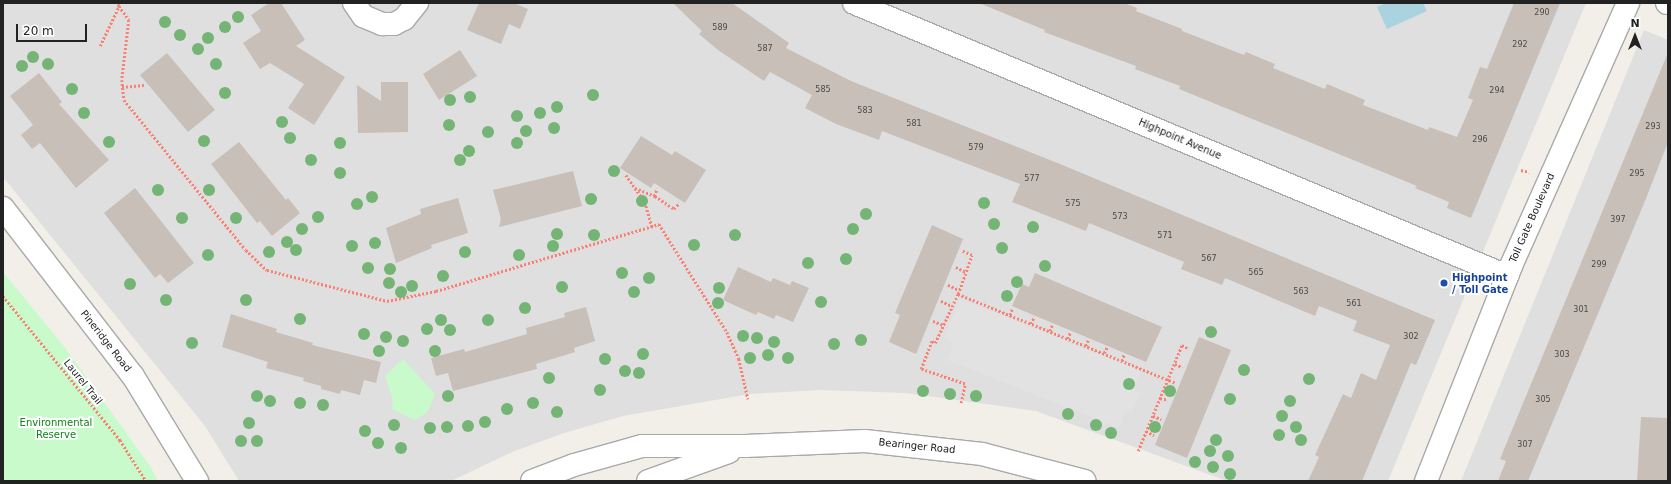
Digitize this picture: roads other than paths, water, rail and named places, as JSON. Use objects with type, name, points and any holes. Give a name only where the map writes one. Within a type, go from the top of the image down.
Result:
[{"type":"street","points":[[354,3],[363,16],[382,24],[394,24],[404,19],[417,3]]},
{"type":"street","name":"Highpoint Avenue","points":[[854,3],[1507,276]]},
{"type":"street","name":"Toll Gate Boulevard","points":[[1426,481],[1507,276],[1628,3]]},
{"type":"street","name":"Pineridge Road","points":[[3,208],[133,376],[197,481]]},
{"type":"street","name":"Bearinger Road","points":[[532,481],[574,465],[642,446],[745,446],[865,441],[929,446],[982,454],[1085,481]]},
{"type":"street","name":"Bearinger Road","points":[[648,481],[745,446]]},
{"type":"water","points":[[1386,3],[1423,3],[1427,11],[1387,29],[1377,7]]},
{"type":"place","name":"Highpoint / Toll Gate","points":[[1444,283]]},
{"type":"park label","name":"Environmental Reserve","points":[[56,428]]}]
